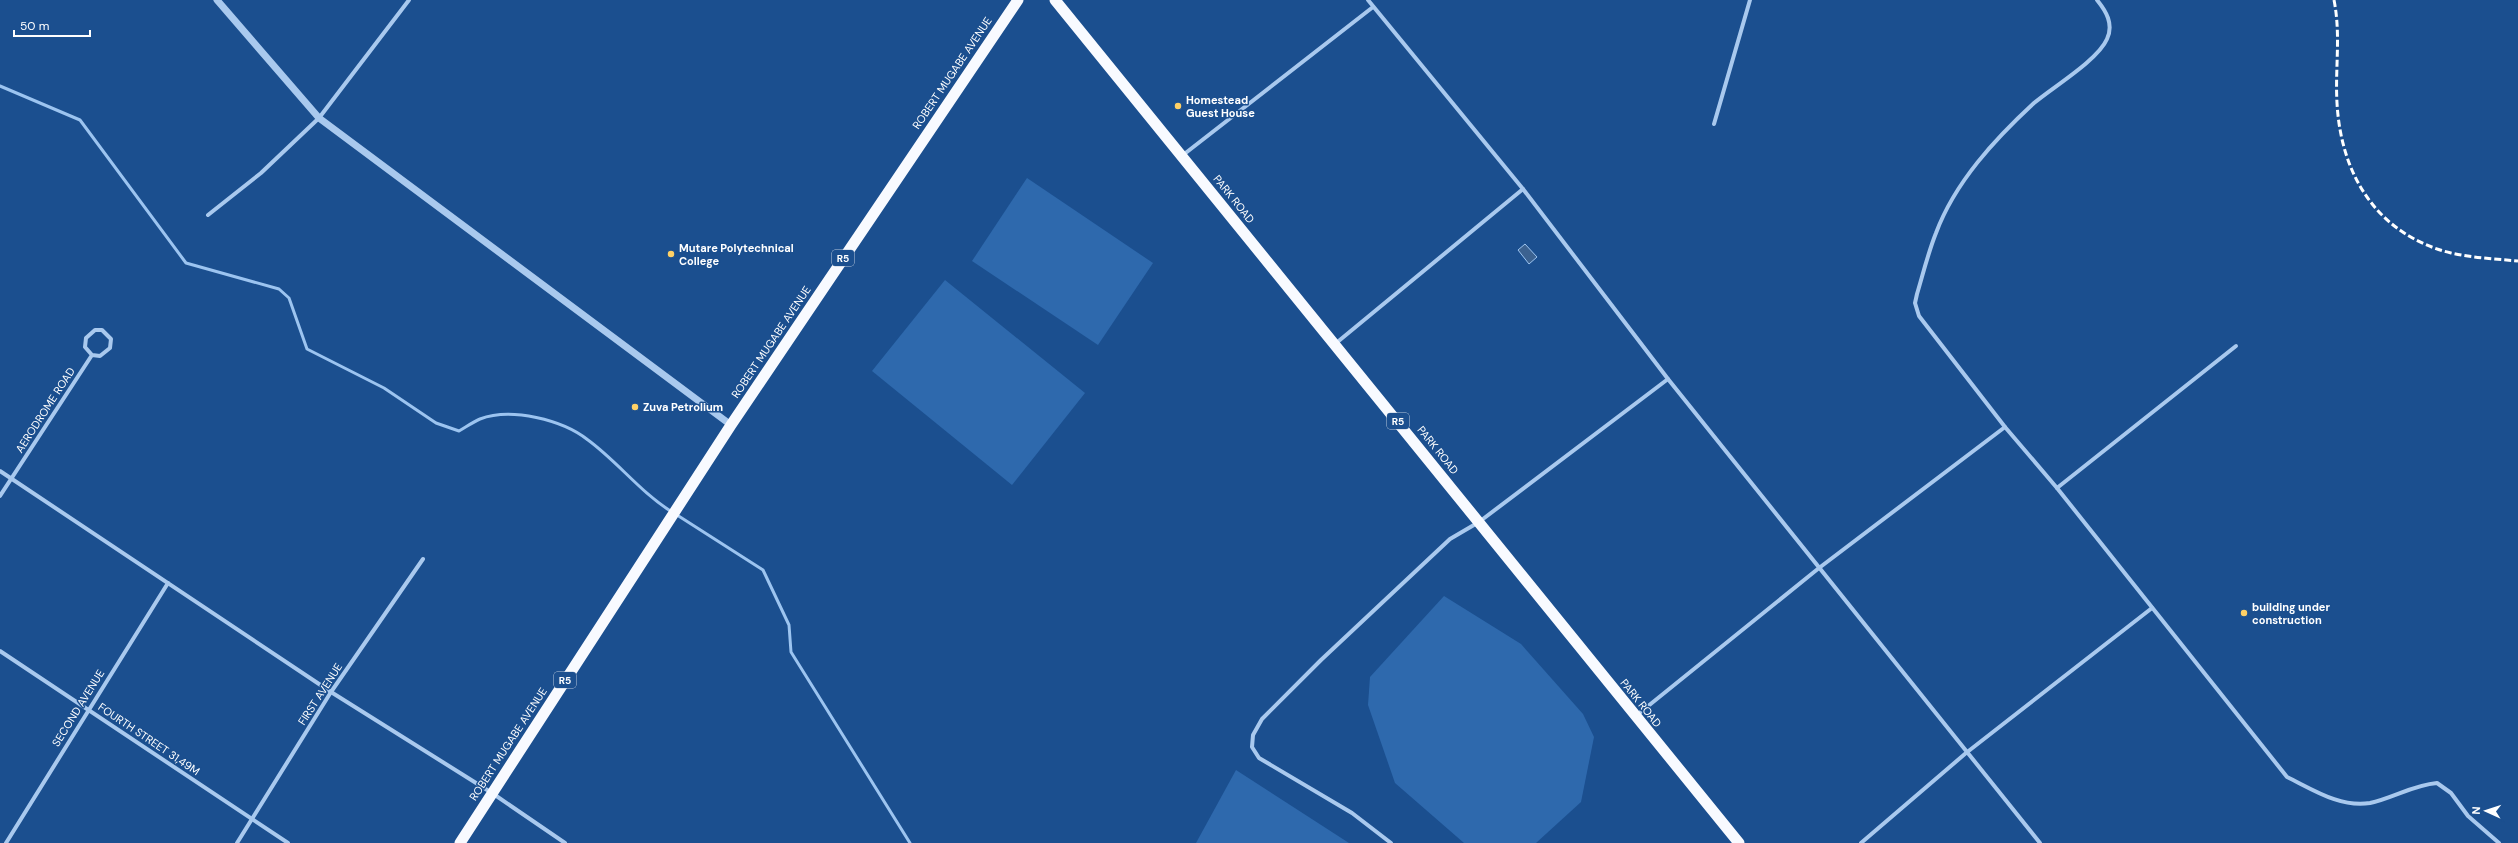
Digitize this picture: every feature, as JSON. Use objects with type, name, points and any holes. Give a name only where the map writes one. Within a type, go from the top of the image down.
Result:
[{"type":"highway","name":"ROBERT MUGABE AVENUE","points":[[460,843],[731,425],[1018,0]]},
{"type":"highway","name":"PARK ROAD","points":[[1055,0],[1183,155],[1739,843]]},
{"type":"street","points":[[217,0],[319,118],[731,425]]},
{"type":"street","points":[[208,215],[261,172],[319,118],[409,0]]},
{"type":"street","points":[[1368,0],[1522,189],[1668,379],[1966,753],[2040,843]]},
{"type":"street","points":[[1714,124],[1750,0]]},
{"type":"street","points":[[2097,0],[2108,13],[2107,38],[2099,51],[2034,104],[1978,162],[1958,189],[1936,232],[1915,303],[1918,316],[2005,427],[2057,488],[2286,777],[2342,803],[2369,803],[2423,784],[2437,783],[2451,793],[2468,816],[2499,843]]},
{"type":"street","points":[[1183,155],[1374,7]]},
{"type":"street","points":[[1335,344],[1522,189]]},
{"type":"street","points":[[95,330],[102,330],[111,339],[110,348],[100,356],[92,355],[85,347],[86,338],[95,330]]},
{"type":"street","points":[[2057,488],[2236,346]]},
{"type":"street","name":"AERODROME ROAD","points":[[0,496],[92,355]]},
{"type":"street","points":[[1391,843],[1352,813],[1259,758],[1252,747],[1253,736],[1262,719],[1321,660],[1450,539],[1479,522],[1668,379]]},
{"type":"street","points":[[1635,716],[1819,568],[2005,427]]},
{"type":"street","points":[[0,471],[331,692],[492,793],[565,843]]},
{"type":"street","name":"FIRST AVENUE","points":[[237,843],[331,692],[424,559]]},
{"type":"street","name":"SECOND AVENUE","points":[[6,843],[88,709],[168,583]]},
{"type":"street","points":[[1860,843],[1966,753],[2152,608]]},
{"type":"street","name":"FOURTH STREET 31,49M","points":[[0,651],[288,843]]},
{"type":"shaded area","points":[[1027,178],[1153,263],[1098,345],[972,261]]},
{"type":"shaded area","points":[[1525,244],[1537,257],[1529,264],[1518,250]]},
{"type":"shaded area","points":[[945,280],[1085,393],[1012,485],[872,371]]},
{"type":"shaded area","points":[[1444,596],[1521,644],[1583,714],[1594,737],[1581,802],[1536,843],[1464,843],[1395,783],[1368,705],[1370,677]]},
{"type":"shaded area","points":[[1236,770],[1349,843],[1196,843]]},
{"type":"waterway","points":[[0,86],[80,120],[186,263],[279,289],[289,298],[307,349],[384,388],[436,423],[459,431],[480,419],[506,414],[521,415],[551,421],[565,427],[588,440],[639,486],[672,512]]},
{"type":"waterway","points":[[677,515],[763,570],[789,625],[791,652],[910,843]]},
{"type":"railway","points":[[2334,0],[2337,26],[2337,103],[2340,130],[2346,155],[2356,178],[2368,199],[2384,217],[2403,232],[2425,244],[2459,255],[2518,261]]},
{"type":"place","name":"Homestead Guest House","points":[[1178,106]]},
{"type":"place","name":"Mutare Polytechnical College","points":[[671,254]]},
{"type":"place","name":"Zuva Petrolium","points":[[635,407]]},
{"type":"place","name":"building under construction","points":[[2244,613]]}]
